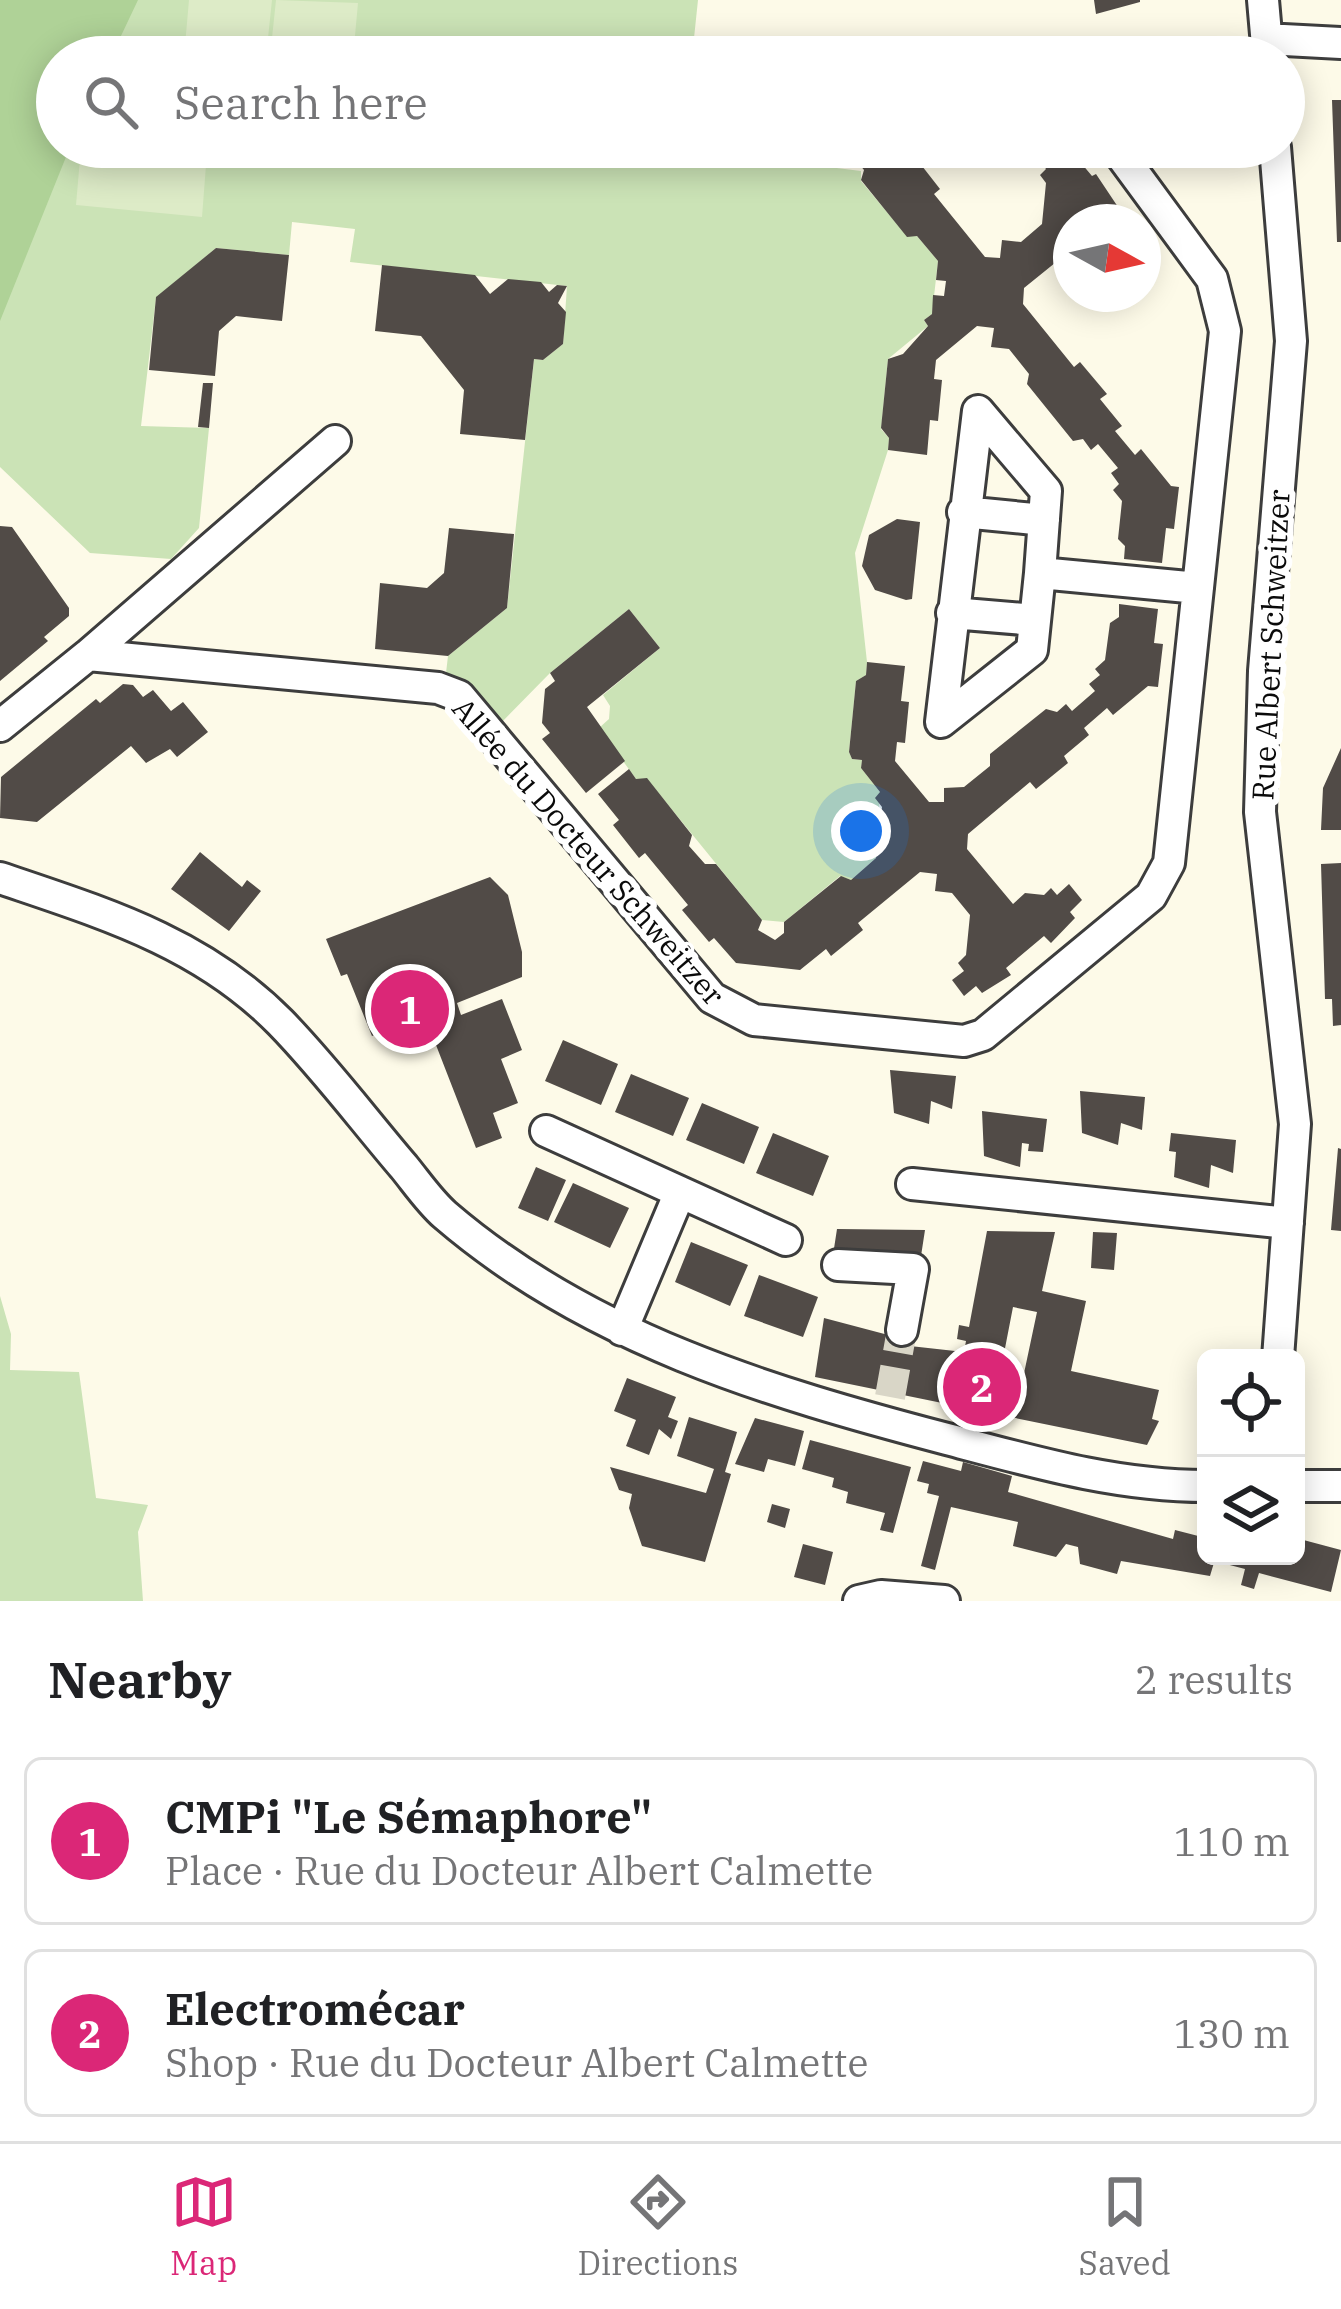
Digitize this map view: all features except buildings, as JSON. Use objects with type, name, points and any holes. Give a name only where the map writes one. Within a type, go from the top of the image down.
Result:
[{"type":"street","points":[[1263,0],[1266,36]]},
{"type":"street","points":[[1305,46],[1341,44]]},
{"type":"street","name":"Allée du Docteur Schweitzer","points":[[88,656],[438,688],[459,696],[712,998],[754,1020],[964,1041],[1004,1023],[1163,880],[1225,332],[1212,278],[1131,168]]},
{"type":"street","name":"Rue Albert Schweitzer","points":[[1277,168],[1291,341],[1264,671],[1260,812],[1295,1124],[1279,1349]]},
{"type":"street","points":[[979,410],[1046,491],[1044,520],[1032,650],[941,722],[979,410]]},
{"type":"street","points":[[0,726],[88,656],[335,441]]},
{"type":"street","points":[[963,512],[1044,520]]},
{"type":"street","points":[[1040,572],[1198,588]]},
{"type":"street","points":[[952,614],[1035,620]]},
{"type":"street","points":[[0,878],[133,924],[193,951],[237,982],[282,1023],[443,1214],[590,1316],[737,1380],[888,1410],[1106,1481],[1197,1486]]},
{"type":"street","points":[[546,1132],[786,1240]]},
{"type":"street","points":[[912,1184],[1288,1223]]},
{"type":"street","points":[[622,1330],[680,1192]]},
{"type":"street","points":[[838,1265],[913,1269],[902,1330]]},
{"type":"street","points":[[1305,1486],[1341,1486]]},
{"type":"street","points":[[860,1601],[897,1596],[944,1601]]},
{"type":"green space","points":[[0,0],[138,0],[121,36],[36,36],[36,168],[62,168],[0,321]]},
{"type":"green space","points":[[117,0],[698,0],[694,36],[100,36]]},
{"type":"green space","points":[[189,0],[272,0],[268,36],[186,36]]},
{"type":"green space","points":[[276,0],[358,3],[355,36],[272,36]]},
{"type":"green space","points":[[47,168],[861,171],[861,181],[907,236],[917,236],[938,261],[932,314],[924,320],[928,326],[888,359],[881,429],[889,438],[888,450],[855,553],[867,662],[866,675],[856,681],[849,752],[852,759],[862,760],[861,768],[880,792],[876,858],[851,880],[840,876],[784,922],[762,920],[647,779],[636,779],[599,728],[609,719],[610,706],[603,695],[660,648],[629,609],[550,673],[500,724],[446,673],[448,656],[507,608],[534,359],[543,360],[563,344],[567,286],[350,262],[355,229],[292,222],[289,255],[216,248],[156,298],[141,426],[209,428],[199,528],[171,559],[90,553],[0,467],[0,270]]},
{"type":"green space","points":[[79,168],[206,168],[202,217],[76,205]]},
{"type":"green space","points":[[0,1296],[11,1334],[10,1370],[79,1372],[96,1498],[148,1505],[138,1532],[143,1601],[0,1601]]},
{"type":"tunnel","points":[[890,1397],[902,1330]]},
{"type":"place","name":"CMPi \"Le Sémaphore\"","points":[[410,1009]]},
{"type":"place","name":"Electromécar","points":[[982,1387]]}]
